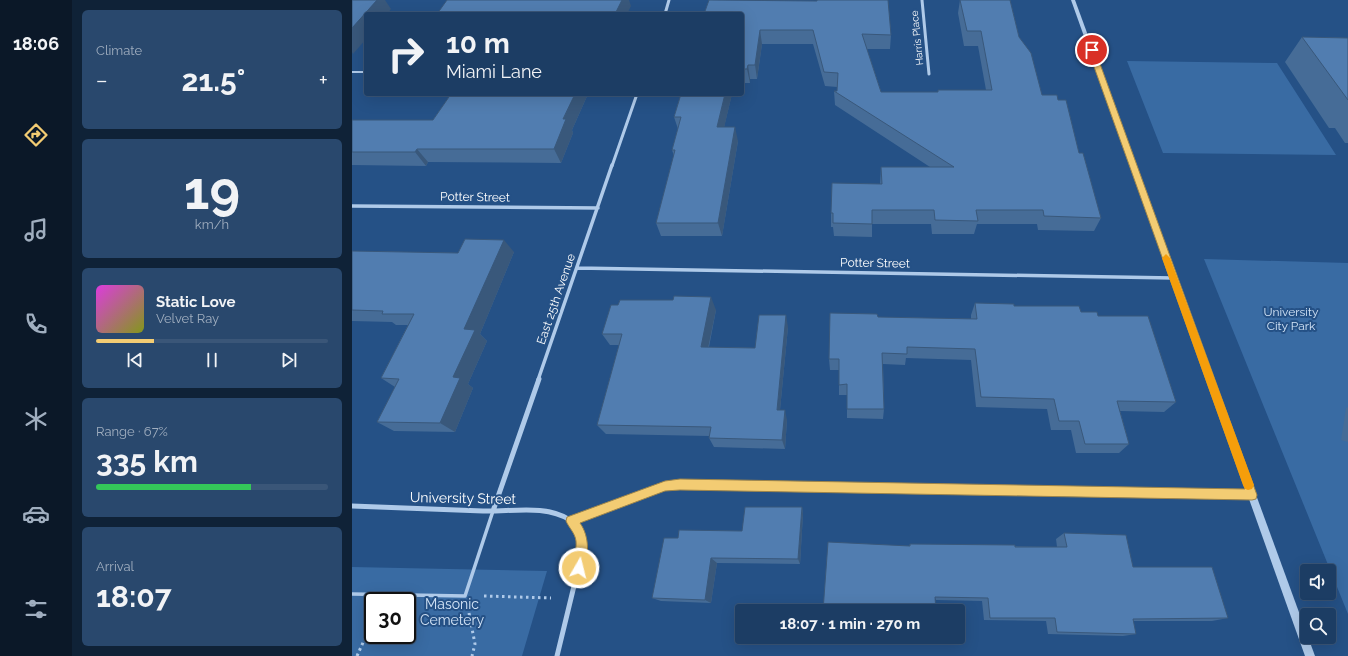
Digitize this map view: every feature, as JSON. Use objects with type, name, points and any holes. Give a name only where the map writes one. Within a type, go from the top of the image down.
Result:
[{"type":"street","points":[[666,12],[669,0]]},
{"type":"street","name":"Harris Place","points":[[922,0],[929,74]]},
{"type":"street","points":[[1073,0],[1310,656]]},
{"type":"street","name":"East 25th Avenue","points":[[493,511],[636,96]]},
{"type":"street","name":"Potter Street","points":[[352,206],[598,208]]},
{"type":"street","name":"Potter Street","points":[[577,268],[1173,278]]},
{"type":"street","points":[[557,656],[582,553],[581,539],[578,529],[571,521],[665,486],[680,485],[1252,495]]},
{"type":"street","name":"University Street","points":[[352,506],[493,511],[541,511],[558,514],[571,521]]},
{"type":"lane","points":[[352,72],[364,72]]},
{"type":"lane","points":[[352,594],[465,596],[493,511]]},
{"type":"path","points":[[472,656],[475,644],[465,596],[572,598]]},
{"type":"path","points":[[357,656],[364,640]]},
{"type":"green space","points":[[1127,61],[1277,63],[1336,155],[1163,153]]},
{"type":"green space","name":"University City Park","points":[[1204,259],[1348,263],[1348,614],[1336,584],[1336,564],[1328,564]]},
{"type":"green space","name":"Masonic Cemetery","points":[[352,567],[547,571],[522,656],[352,656]]},
{"type":"building","points":[[352,0],[377,0],[366,12],[364,12],[364,15],[352,28]]},
{"type":"building","points":[[447,0],[622,0],[616,12],[438,12]]},
{"type":"building","points":[[709,0],[888,0],[891,35],[862,34],[881,92],[992,90],[981,31],[967,31],[960,0],[1010,0],[1019,37],[1031,53],[1042,95],[1057,95],[1058,100],[1066,100],[1079,153],[1083,153],[1101,218],[1044,216],[1043,210],[976,210],[978,221],[935,220],[934,210],[872,210],[872,224],[833,223],[833,213],[831,213],[832,183],[882,184],[881,167],[954,167],[834,91],[837,91],[838,73],[824,72],[813,30],[760,30],[755,65],[748,65],[747,69],[744,69],[744,12],[705,12]]},
{"type":"building","points":[[1302,37],[1348,38],[1348,100]]},
{"type":"building","points":[[450,96],[574,96],[563,119],[566,119],[554,149],[417,149],[415,152],[352,152],[352,120],[433,120]]},
{"type":"building","points":[[680,96],[725,96],[717,127],[735,127],[718,223],[656,223],[675,150],[672,150],[681,117],[674,117]]},
{"type":"building","points":[[465,239],[504,240],[464,329],[475,330],[453,377],[460,378],[440,423],[377,422],[399,379],[381,378],[414,314],[382,314],[383,311],[352,310],[352,251],[458,253]]},
{"type":"building","points":[[674,296],[711,297],[701,347],[755,348],[759,315],[786,315],[777,410],[785,410],[782,440],[709,438],[711,427],[597,425],[622,334],[602,334],[611,305],[618,305],[620,300],[673,300]]},
{"type":"building","points":[[975,303],[1014,304],[1014,306],[1079,306],[1081,312],[1097,312],[1098,316],[1148,316],[1176,402],[1117,401],[1129,444],[1085,444],[1079,421],[1059,421],[1054,399],[981,397],[975,349],[907,347],[907,354],[882,353],[884,409],[847,409],[847,384],[839,385],[839,359],[829,359],[830,313],[877,314],[878,317],[977,319]]},
{"type":"building","points":[[745,507],[802,507],[798,559],[711,558],[705,600],[652,598],[664,538],[678,538],[679,530],[742,531]]},
{"type":"building","points":[[1064,533],[1126,535],[1133,567],[1212,567],[1228,618],[1133,619],[1136,634],[1057,632],[1055,618],[990,618],[988,598],[935,597],[936,604],[824,604],[828,542],[910,546],[910,544],[1067,547]]},
{"type":"slow traffic","points":[[1166,258],[1248,485]]},
{"type":"route","points":[[579,568],[582,553],[581,539],[578,529],[571,521],[665,486],[680,485],[1252,495],[1092,50]]}]
